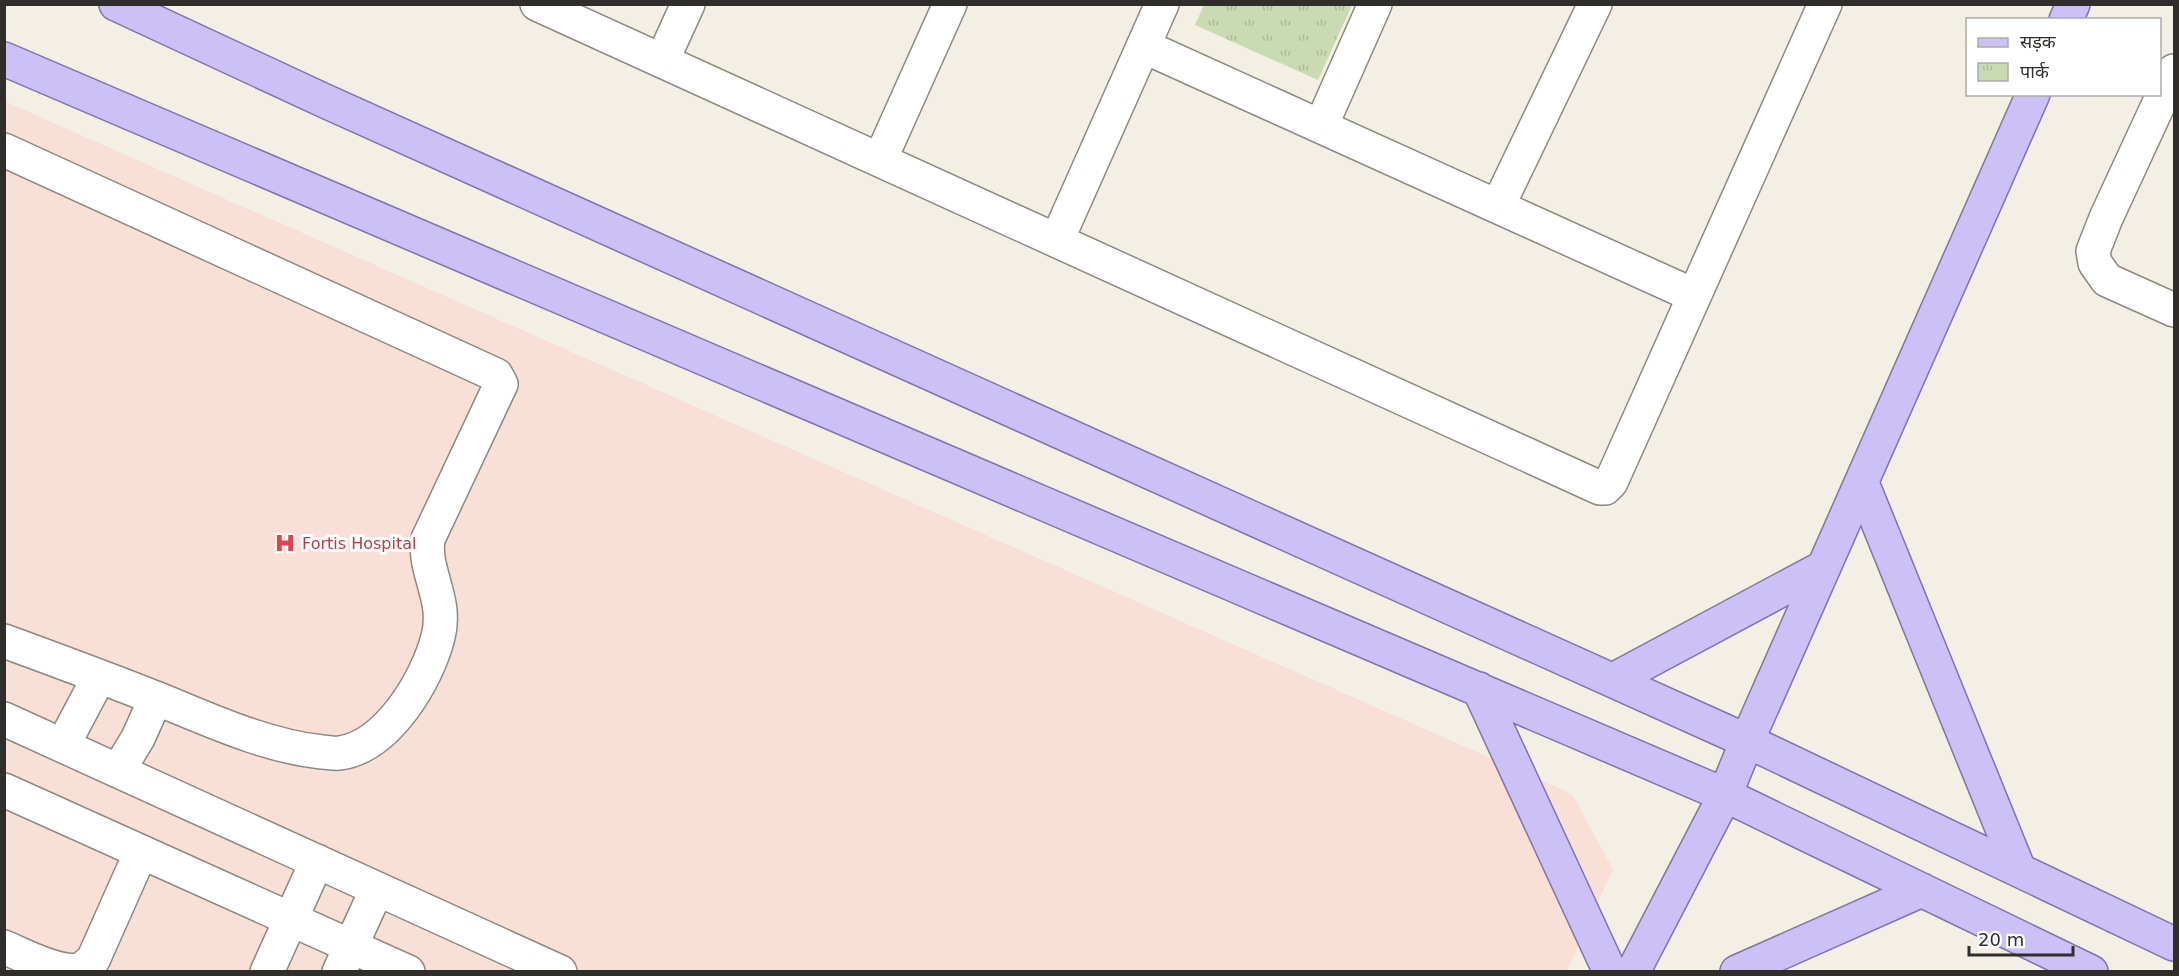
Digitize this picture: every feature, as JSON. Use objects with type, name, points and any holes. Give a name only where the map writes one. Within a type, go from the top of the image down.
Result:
[{"type":"main road","points":[[116,4],[358,116],[1747,741],[2175,944]]},
{"type":"main road","points":[[2067,18],[2073,4]]},
{"type":"main road","points":[[4,59],[1725,795],[2091,972]]},
{"type":"main road","points":[[1633,972],[1725,795],[2032,96]]},
{"type":"main road","points":[[1862,483],[2019,870]]},
{"type":"main road","points":[[1613,680],[1824,567]]},
{"type":"main road","points":[[1479,689],[1610,972]]},
{"type":"main road","points":[[1737,972],[1922,890]]},
{"type":"street","points":[[537,4],[1600,488],[1608,486],[1611,482],[1825,4]]},
{"type":"street","points":[[662,61],[688,4]]},
{"type":"street","points":[[880,160],[950,4]]},
{"type":"street","points":[[1057,240],[1162,4]]},
{"type":"street","points":[[1321,126],[1375,4]]},
{"type":"street","points":[[1498,206],[1595,4]]},
{"type":"street","points":[[1143,46],[1693,295]]},
{"type":"street","points":[[2175,72],[2106,218],[2093,251],[2095,263],[2107,280],[2175,310]]},
{"type":"street","points":[[4,150],[496,375],[501,384],[428,539],[428,554],[442,620],[437,640],[415,692],[382,732],[361,746],[339,754],[302,750],[225,726],[4,641]]},
{"type":"street","points":[[63,746],[99,677]]},
{"type":"street","points":[[118,771],[138,738],[156,698]]},
{"type":"street","points":[[4,719],[560,972]]},
{"type":"street","points":[[4,790],[291,919],[345,959],[408,972]]},
{"type":"street","points":[[4,947],[53,968],[83,970],[93,960],[141,852]]},
{"type":"street","points":[[267,972],[317,861]]},
{"type":"street","points":[[345,959],[377,889]]},
{"type":"shaded area","points":[[4,101],[1572,794],[1613,869],[1567,971],[5,971]]},
{"type":"green space","points":[[1204,4],[1352,5],[1318,80],[1195,25]]},
{"type":"place","name":"Fortis Hospital","points":[[285,543]]}]
